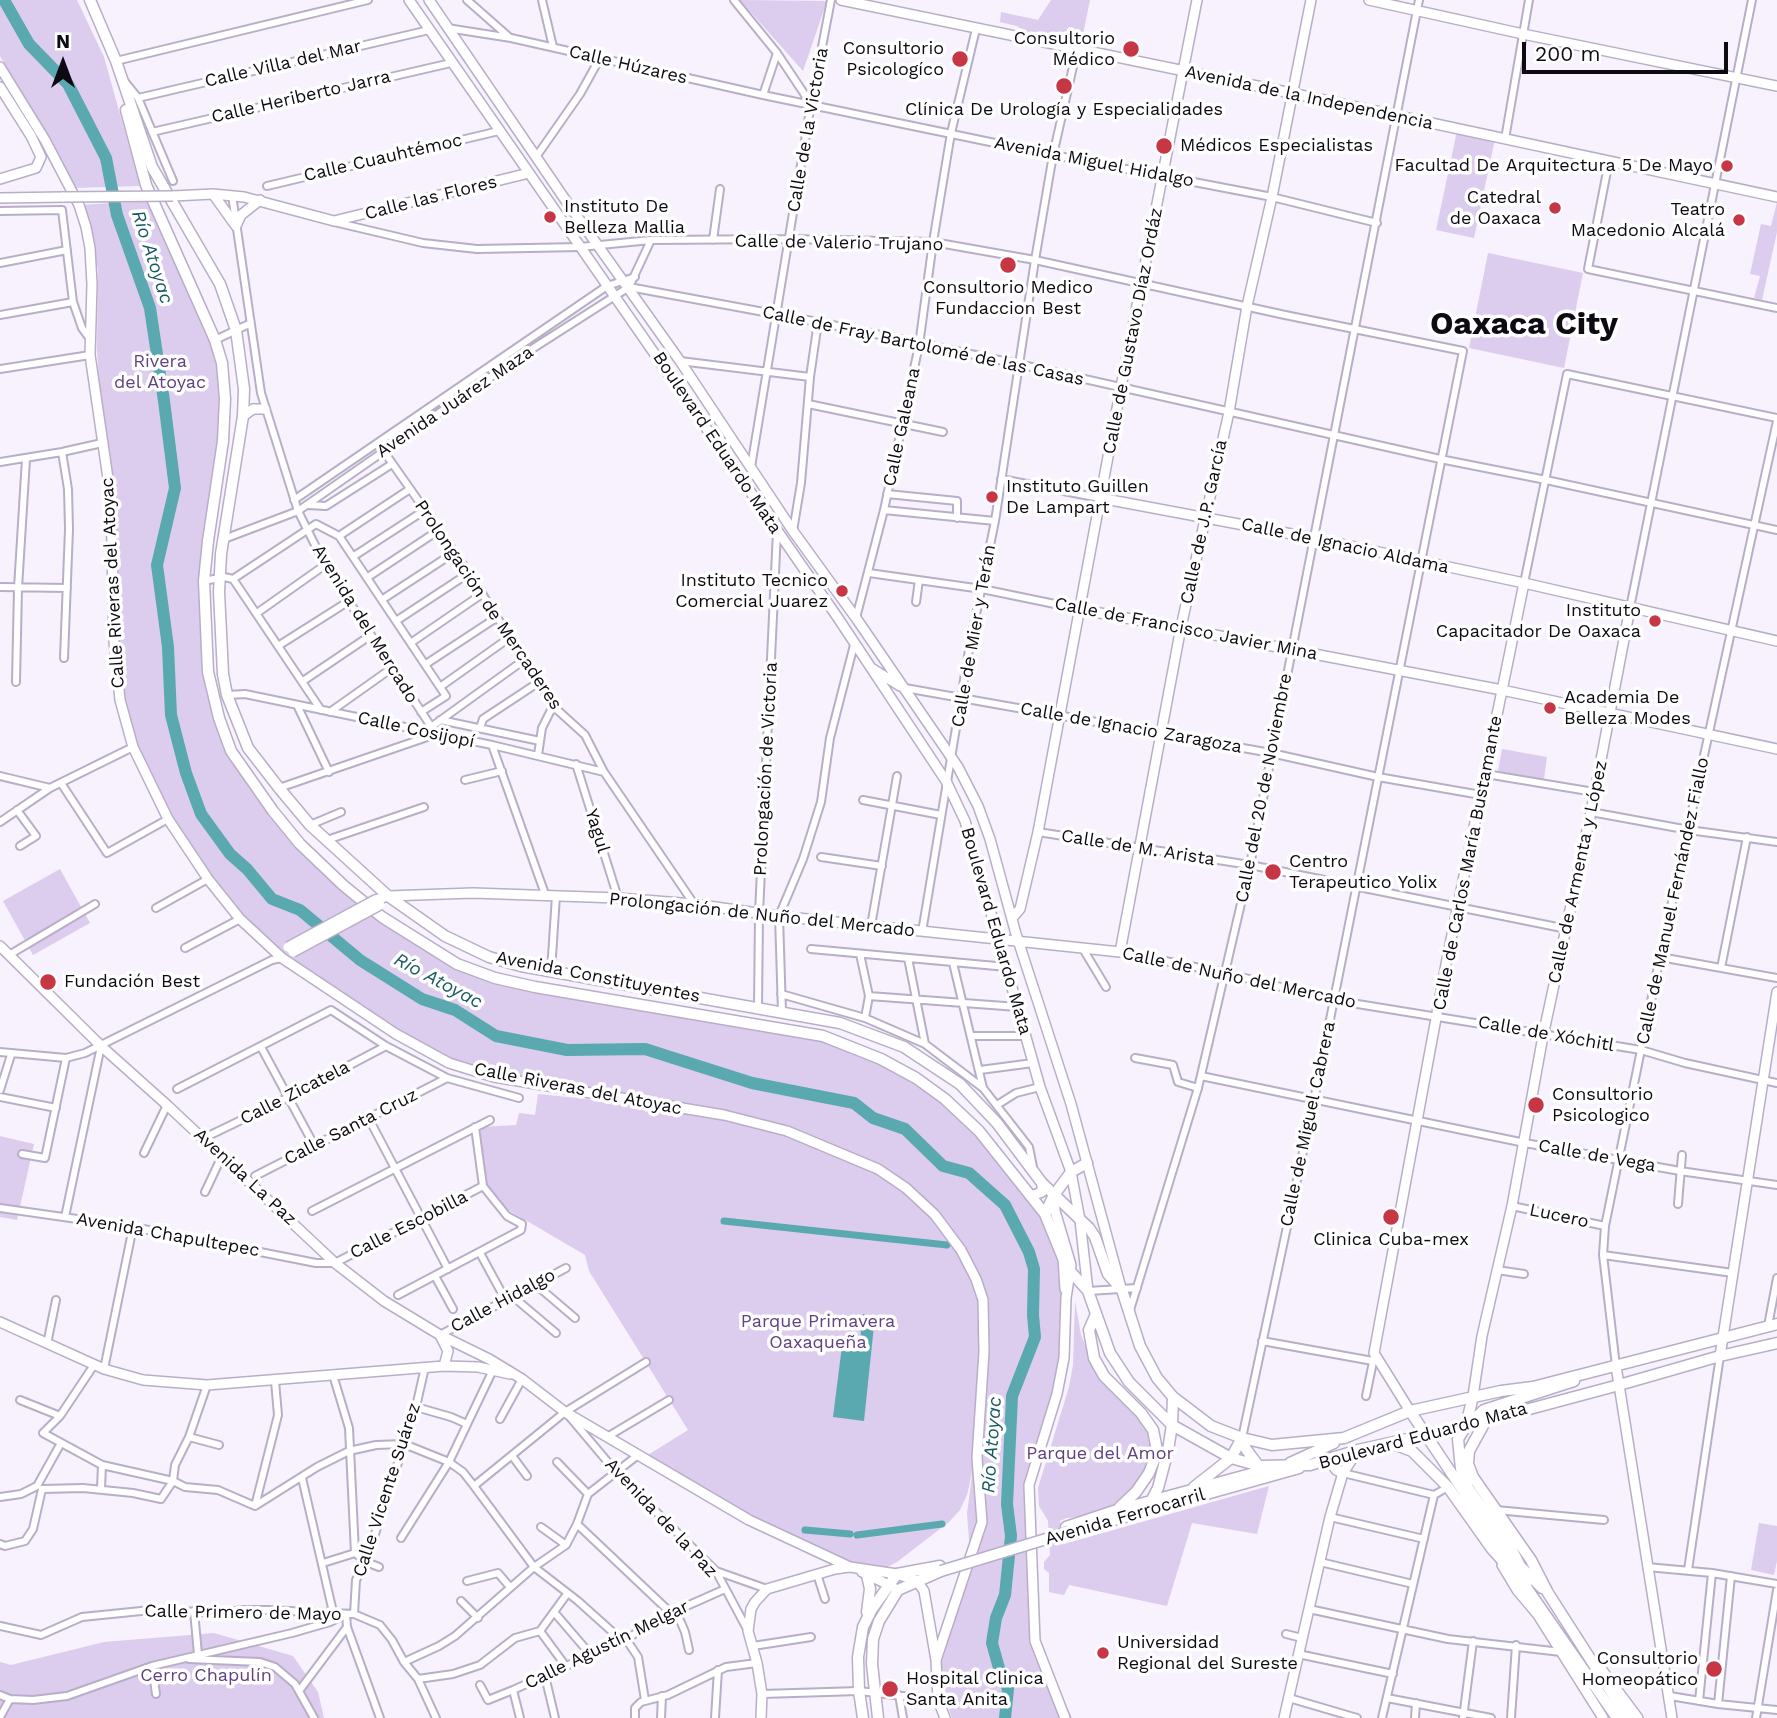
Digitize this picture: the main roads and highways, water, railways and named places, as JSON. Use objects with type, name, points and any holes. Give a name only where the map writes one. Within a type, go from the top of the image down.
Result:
[{"type":"main road","points":[[90,0],[116,61],[125,92]]},
{"type":"main road","name":"Avenida Constituyentes","points":[[125,92],[152,167],[220,284],[236,330],[244,389],[243,416],[223,539],[220,578],[223,674],[227,695],[248,748],[279,788],[310,825],[393,897],[446,936],[489,957],[521,966],[840,1023],[904,1046],[960,1084],[997,1123],[1042,1183],[1095,1237],[1105,1268],[1122,1290]]},
{"type":"main road","name":"Avenida Constituyentes","points":[[125,92],[130,130],[146,185],[215,340],[222,363],[225,398],[223,441],[204,581],[208,672],[219,719],[231,751],[286,827],[343,885],[382,917],[457,964],[495,978],[535,987],[823,1036],[881,1059],[916,1078],[979,1131],[1045,1214],[1063,1258],[1088,1291]]},
{"type":"main road","points":[[1045,1214],[1054,1195],[1071,1172],[1087,1163]]},
{"type":"main road","name":"Boulevard Eduardo Mata","points":[[1122,1290],[1140,1346],[1157,1378],[1170,1394],[1211,1426],[1242,1438],[1272,1445],[1344,1438],[1410,1411],[1473,1396],[1533,1387],[1772,1325]]},
{"type":"main road","name":"Boulevard Eduardo Mata","points":[[1088,1291],[1110,1353],[1129,1382],[1172,1425],[1231,1458],[1259,1466],[1310,1465],[1358,1450],[1466,1426],[1720,1356],[1777,1343]]},
{"type":"main road","points":[[1096,1314],[1089,1330],[1094,1358],[1104,1376],[1141,1413],[1153,1430],[1156,1445],[1155,1458],[1149,1473],[1127,1502],[1114,1511]]},
{"type":"main road","points":[[1538,1615],[1510,1546],[1468,1488],[1461,1469],[1458,1439],[1466,1426],[1484,1410],[1562,1387],[1594,1371]]},
{"type":"main road","points":[[1157,1410],[1170,1394]]},
{"type":"main road","points":[[1139,1513],[1151,1503],[1163,1472],[1172,1425],[1170,1394]]},
{"type":"main road","points":[[1466,1426],[1473,1396]]},
{"type":"main road","points":[[1410,1411],[1500,1546],[1548,1593]]},
{"type":"main road","points":[[1486,1420],[1469,1451],[1468,1464],[1473,1477],[1531,1560],[1548,1593],[1628,1718]]},
{"type":"main road","points":[[1183,1493],[1231,1458],[1242,1438]]},
{"type":"main road","points":[[1242,1438],[1246,1449],[1259,1466]]},
{"type":"main road","name":"Avenida Ferrocarril","points":[[1068,1530],[1114,1511],[1284,1465],[1344,1438]]},
{"type":"main road","points":[[1391,1443],[1412,1451],[1448,1487],[1492,1549],[1527,1587],[1617,1718]]},
{"type":"main road","name":"Avenida Ferrocarril","points":[[940,1569],[1068,1530],[1310,1465]]},
{"type":"main road","points":[[878,1718],[874,1692],[873,1639],[897,1574],[940,1569]]},
{"type":"main road","points":[[863,1627],[872,1609],[894,1587],[917,1581],[940,1569]]},
{"type":"main road","points":[[863,1718],[858,1657],[870,1589],[867,1575]]},
{"type":"water","points":[[863,1314],[875,1316],[864,1421],[833,1417],[843,1338],[860,1340]]},
{"type":"waterway","name":"Río Atoyac","points":[[4,0],[29,44],[68,84],[106,158],[117,215],[150,308],[175,488],[157,565],[168,647],[171,715],[186,773],[201,814],[230,854],[247,869],[272,899],[300,910],[360,960],[422,999],[455,1010],[496,1036],[567,1050],[645,1049],[752,1083],[854,1103],[873,1118],[905,1129],[943,1166],[969,1173],[1005,1205],[1029,1252],[1034,1269],[1035,1337],[1012,1396],[1007,1504],[1011,1536],[1005,1595],[996,1618],[992,1643],[1008,1689],[1005,1718]]},
{"type":"waterway","points":[[724,1221],[947,1245]]},
{"type":"waterway","points":[[857,1535],[942,1524]]},
{"type":"waterway","points":[[805,1530],[850,1534]]},
{"type":"place","name":"Consultorio Médico","points":[[1131,49]]},
{"type":"place","name":"Consultorio Psicologíco","points":[[960,59]]},
{"type":"place","name":"Clínica De Urología y Especialidades","points":[[1064,86]]},
{"type":"place","name":"Médicos Especialistas","points":[[1164,146]]},
{"type":"place","name":"Facultad De Arquitectura 5 De Mayo","points":[[1727,166]]},
{"type":"place","name":"Catedral de Oaxaca","points":[[1555,208]]},
{"type":"place","name":"Instituto De Belleza Mallia","points":[[550,217]]},
{"type":"place","name":"Teatro Macedonio Alcalá","points":[[1739,220]]},
{"type":"place","name":"Consultorio Medico Fundaccion Best","points":[[1008,265]]},
{"type":"place","name":"Instituto Guillen De Lampart","points":[[992,497]]},
{"type":"place","name":"Instituto Tecnico Comercial Juarez","points":[[842,591]]},
{"type":"place","name":"Instituto Capacitador De Oaxaca","points":[[1655,621]]},
{"type":"place","name":"Academia De Belleza Modes","points":[[1550,708]]},
{"type":"place","name":"Centro Terapeutico Yolix","points":[[1273,872]]},
{"type":"place","name":"Fundación Best","points":[[48,982]]},
{"type":"place","name":"Consultorio Psicologico","points":[[1536,1105]]},
{"type":"place","name":"Clinica Cuba-mex","points":[[1391,1217]]},
{"type":"place","name":"Universidad Regional del Sureste","points":[[1103,1653]]},
{"type":"place","name":"Consultorio Homeopático","points":[[1714,1669]]},
{"type":"place","name":"Hospital Clinica Santa Anita","points":[[890,1689]]},
{"type":"district","name":"Oaxaca City","points":[[1524,325]]},
{"type":"park label","name":"Rivera del Atoyac","points":[[160,372]]},
{"type":"park label","name":"Parque Primavera Oaxaqueña","points":[[818,1332]]},
{"type":"park label","name":"Parque del Amor","points":[[1100,1454]]},
{"type":"park label","name":"Cerro Chapulín","points":[[206,1676]]}]
